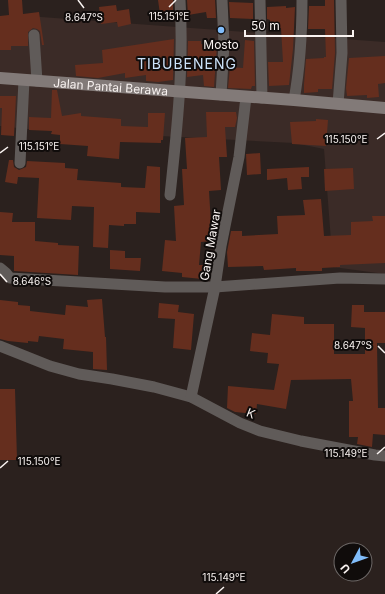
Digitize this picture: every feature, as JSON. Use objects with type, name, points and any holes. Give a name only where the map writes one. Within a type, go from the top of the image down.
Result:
[{"type":"street","points":[[170,195],[180,92],[180,0]]},
{"type":"street","points":[[221,95],[224,44],[222,0]]},
{"type":"street","points":[[260,0],[262,98]]},
{"type":"street","points":[[294,100],[298,79],[302,26],[302,0]]},
{"type":"street","points":[[338,104],[342,53],[341,0]]},
{"type":"street","points":[[34,35],[37,81]]},
{"type":"street","name":"Jalan Pantai Berawa","points":[[0,78],[385,108]]},
{"type":"street","points":[[20,163],[24,80]]},
{"type":"street","name":"Gang Mawar","points":[[191,397],[215,287],[221,246],[239,157],[246,97]]},
{"type":"street","points":[[0,268],[10,278],[165,287],[215,287],[340,278],[385,279]]},
{"type":"street","name":"K","points":[[0,346],[50,366],[78,374],[154,387],[191,397],[240,423],[260,431],[301,441],[385,456]]},
{"type":"shaded area","points":[[0,17],[41,17],[385,42],[385,274],[333,267],[324,149],[294,143],[26,129],[0,126]]},
{"type":"building","points":[[8,0],[22,0],[23,14],[39,12],[44,45],[42,45],[40,31],[33,28],[28,32],[28,46],[11,46],[11,50],[0,50],[0,16],[9,15]]},
{"type":"building","points":[[158,0],[173,0],[173,12],[160,14]]},
{"type":"building","points":[[187,0],[215,0],[216,18],[207,18],[206,12],[188,15]]},
{"type":"building","points":[[325,0],[334,0],[335,53],[332,89],[318,89],[318,92],[304,93],[306,59],[326,57],[325,29],[308,29],[309,6],[325,6]]},
{"type":"building","points":[[229,2],[253,3],[253,19],[230,18]]},
{"type":"building","points":[[116,5],[117,11],[129,9],[131,24],[118,27],[117,22],[101,24],[99,7]]},
{"type":"building","points":[[286,6],[286,8],[295,7],[293,49],[289,85],[269,86],[268,62],[283,62],[281,28],[270,29],[270,20],[267,19],[267,7]]},
{"type":"building","points":[[174,39],[173,80],[158,82],[146,81],[146,75],[125,78],[125,73],[98,78],[76,76],[75,65],[103,63],[102,50]]},
{"type":"building","points":[[245,40],[254,41],[255,86],[252,86],[251,89],[228,88],[230,67],[243,68]]},
{"type":"building","points":[[188,41],[201,41],[201,44],[217,45],[214,87],[204,86],[203,75],[187,77]]},
{"type":"building","points":[[385,56],[385,83],[378,84],[379,97],[367,98],[367,95],[347,96],[346,88],[349,58]]},
{"type":"building","points":[[52,90],[57,90],[62,116],[81,113],[81,116],[121,119],[121,126],[148,127],[148,113],[165,113],[163,140],[161,140],[161,143],[120,142],[119,159],[87,156],[88,146],[60,144],[60,135],[51,134],[52,131],[29,130],[29,117],[51,118]]},
{"type":"building","points":[[0,96],[16,96],[14,136],[1,135],[2,108],[0,108]]},
{"type":"building","points":[[206,112],[236,112],[237,118],[235,127],[225,127],[227,157],[219,157],[221,190],[209,191],[212,241],[201,242],[199,265],[203,265],[202,279],[182,277],[182,273],[162,271],[165,240],[176,241],[174,206],[184,205],[182,169],[187,169],[185,138],[207,137]]},
{"type":"building","points":[[316,119],[328,120],[326,146],[292,144],[290,122],[316,121]]},
{"type":"building","points":[[260,153],[261,174],[247,175],[246,154]]},
{"type":"building","points":[[9,160],[13,160],[14,167],[19,170],[26,167],[27,161],[65,163],[65,168],[78,169],[77,180],[121,183],[121,187],[145,188],[147,166],[160,167],[160,213],[136,212],[136,224],[124,224],[124,226],[109,225],[108,248],[93,247],[94,207],[72,206],[71,220],[37,218],[39,178],[18,177],[17,184],[5,182]]},
{"type":"building","points":[[309,167],[309,177],[301,177],[302,189],[288,190],[287,178],[267,180],[267,169]]},
{"type":"building","points":[[353,168],[354,189],[325,191],[324,169]]},
{"type":"building","points":[[321,199],[324,236],[351,235],[351,222],[373,221],[372,216],[385,216],[385,263],[340,265],[340,267],[322,268],[322,271],[296,271],[296,268],[264,270],[263,266],[228,267],[227,252],[231,231],[242,231],[242,236],[278,234],[277,216],[305,215],[303,200]]},
{"type":"building","points":[[0,212],[13,213],[12,222],[35,222],[35,241],[58,243],[58,245],[79,246],[78,275],[14,271],[14,256],[0,255]]},
{"type":"building","points":[[110,250],[125,251],[125,258],[141,258],[140,271],[110,269]]},
{"type":"building","points":[[102,299],[106,337],[107,370],[93,369],[93,352],[63,349],[64,339],[39,336],[38,342],[28,341],[28,343],[0,339],[0,300],[18,302],[18,305],[30,306],[30,311],[65,315],[66,305],[88,307],[87,300]]},
{"type":"building","points":[[159,303],[179,305],[178,312],[194,314],[191,350],[173,348],[175,319],[158,318]]},
{"type":"building","points":[[352,305],[364,305],[364,312],[385,312],[385,343],[377,343],[378,408],[385,408],[385,435],[373,434],[372,447],[357,444],[358,437],[349,437],[349,401],[353,401],[351,379],[291,380],[286,409],[257,404],[256,414],[235,412],[227,408],[228,386],[274,390],[279,364],[267,363],[268,353],[250,351],[252,333],[270,335],[272,314],[304,317],[304,324],[334,324],[334,354],[365,354],[365,328],[351,327]]},
{"type":"building","points":[[0,389],[15,389],[17,460],[0,460]]},
{"type":"place","name":"Mosto","points":[[221,30]]},
{"type":"district","name":"TIBUBENENG","points":[[187,63]]}]
